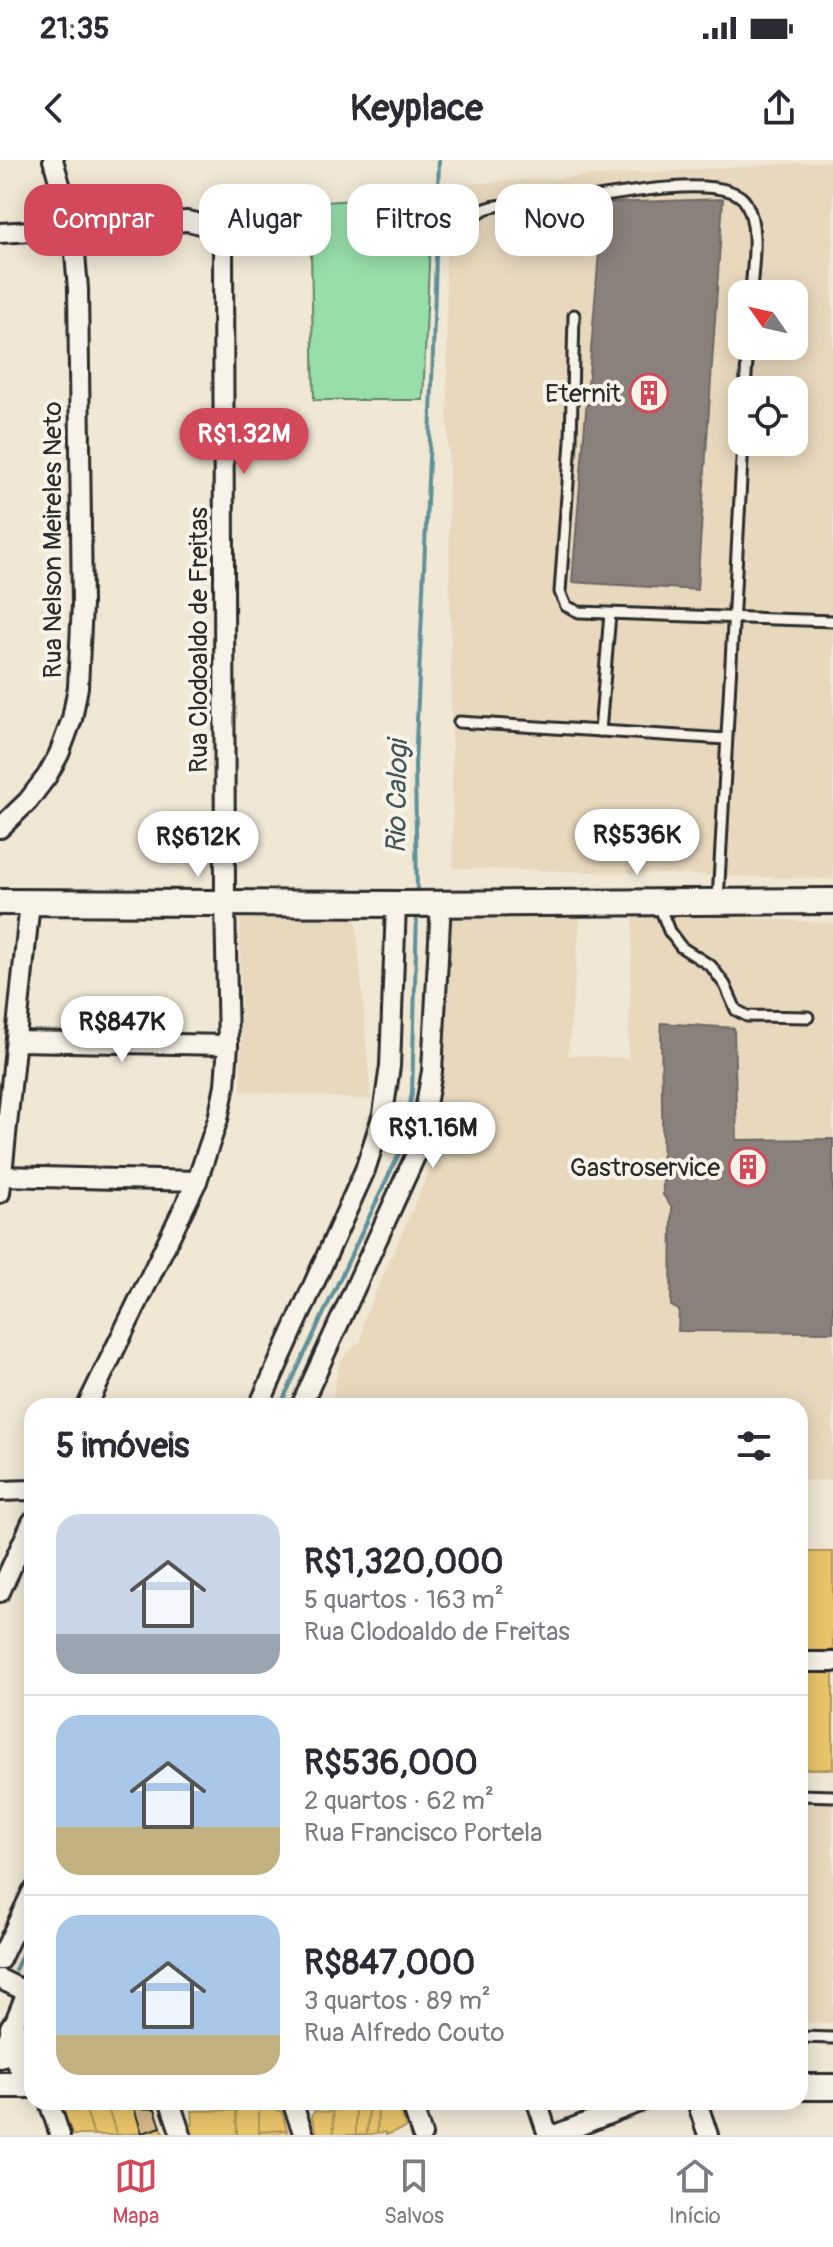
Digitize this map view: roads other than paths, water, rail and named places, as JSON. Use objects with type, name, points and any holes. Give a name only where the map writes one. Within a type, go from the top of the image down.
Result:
[{"type":"street","name":"Rua Nelson Meireles Neto","points":[[53,160],[60,184]]},
{"type":"street","name":"Rua Clodoaldo de Freitas","points":[[91,1398],[197,1181],[218,1119],[225,1085],[228,1045],[223,245],[216,231],[203,224],[183,221]]},
{"type":"street","name":"Rua Clodoaldo de Freitas","points":[[0,233],[24,232]]},
{"type":"street","name":"Rua Nelson Meireles Neto","points":[[0,828],[28,801],[47,776],[72,719],[78,687],[82,604],[75,256]]},
{"type":"street","points":[[2,896],[30,902],[399,904],[833,901]]},
{"type":"street","points":[[30,902],[1,1184],[197,1181]]},
{"type":"street","points":[[305,1398],[418,1150],[432,1071],[437,903]]},
{"type":"street","points":[[263,1398],[365,1170],[383,1114],[390,1066],[399,904]]},
{"type":"street","points":[[16,1041],[228,1045]]},
{"type":"street","points":[[0,1491],[24,1490]]},
{"type":"street","points":[[0,1592],[24,1540]]},
{"type":"street","points":[[808,1662],[833,1662]]},
{"type":"street","points":[[0,1960],[24,1909]]},
{"type":"street","points":[[0,1979],[24,1985]]},
{"type":"street","points":[[0,2058],[24,2001]]},
{"type":"street","points":[[13,2028],[16,2056],[24,2070]]},
{"type":"street","points":[[0,2085],[24,2085]]},
{"type":"street","points":[[808,2087],[833,2087]]},
{"type":"street","points":[[52,2110],[60,2135]]},
{"type":"street","points":[[173,2110],[181,2135]]},
{"type":"street","points":[[295,2110],[304,2135]]},
{"type":"street","points":[[414,2110],[422,2135]]},
{"type":"street","points":[[540,2110],[548,2135]]},
{"type":"street","points":[[555,2135],[619,2110]]},
{"type":"street","points":[[700,2110],[708,2135]]},
{"type":"lane","points":[[479,214],[494,207],[564,202],[632,190],[723,187],[745,199],[751,212],[754,244],[752,280]]},
{"type":"lane","points":[[574,315],[562,601],[579,612],[833,621]]},
{"type":"lane","points":[[718,901],[742,456]]},
{"type":"lane","points":[[600,731],[610,614]]},
{"type":"lane","points":[[459,722],[726,739]]},
{"type":"lane","points":[[658,901],[675,939],[681,947],[711,966],[725,985],[736,1010],[747,1016],[808,1017]]},
{"type":"lane","points":[[808,1795],[833,1796]]},
{"type":"lane","points":[[808,2037],[833,2038]]},
{"type":"waterway","name":"Rio Calogi","points":[[417,896],[415,765],[439,160]]},
{"type":"waterway","name":"Rio Calogi","points":[[284,1398],[403,1145],[412,1093],[417,913]]},
{"type":"waterway","name":"Rio Calogi","points":[[15,1970],[24,1951]]},
{"type":"place","name":"Eternit","points":[[649,393]]},
{"type":"place","name":"Gastroservice","points":[[748,1167]]}]
